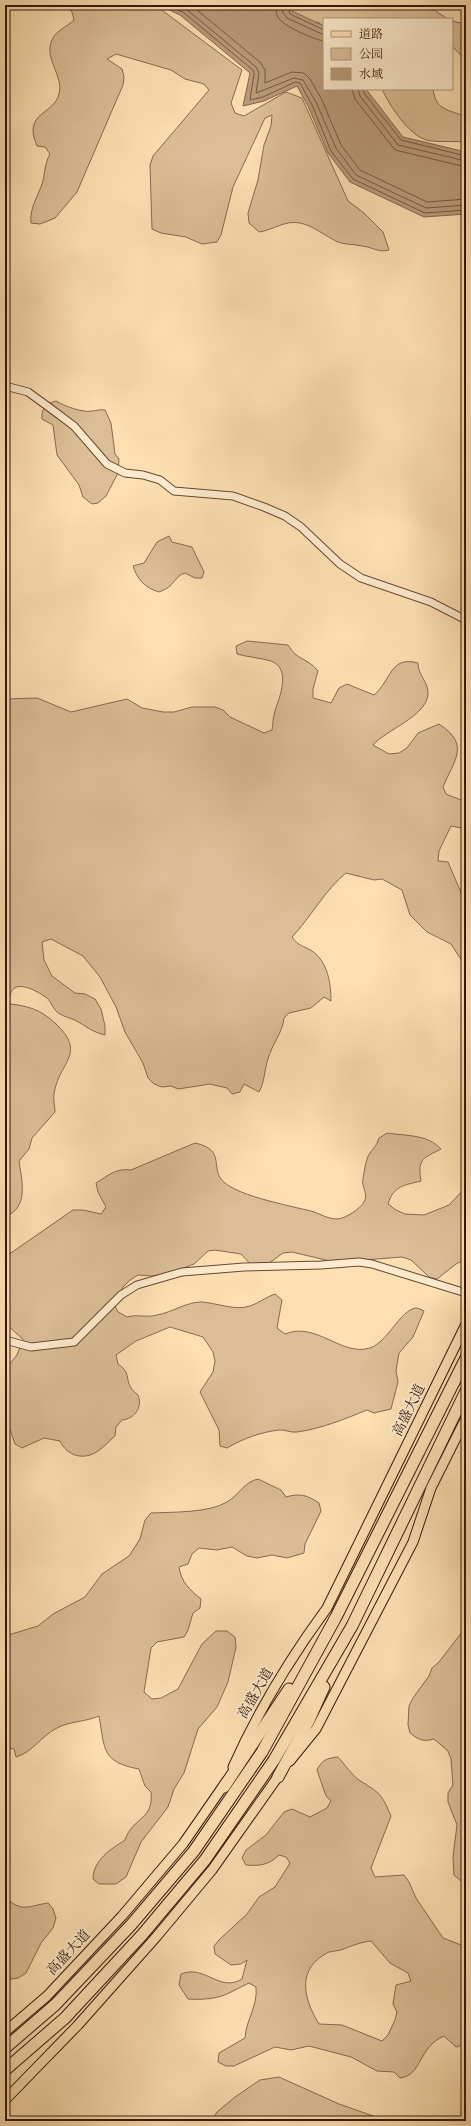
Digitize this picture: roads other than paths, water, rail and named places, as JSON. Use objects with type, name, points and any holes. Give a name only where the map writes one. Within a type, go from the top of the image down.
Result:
[{"type":"highway","name":"高盛大道","points":[[5,2048],[55,2005],[130,1925],[194,1852],[262,1752],[336,1616],[466,1358]]},
{"type":"highway","points":[[278,1777],[309,1720],[352,1626],[466,1392]]},
{"type":"highway","points":[[224,1787],[336,1616]]},
{"type":"highway","points":[[5,2070],[65,2018],[142,1934],[205,1860],[274,1760],[352,1626]]},
{"type":"main road","name":"高盛大道","points":[[5,2032],[47,1996],[122,1916],[183,1844],[224,1787],[244,1743],[299,1646],[327,1608],[466,1324]]},
{"type":"main road","points":[[6,2099],[78,2025],[157,1936],[212,1870],[278,1777],[316,1729],[413,1542],[431,1488],[466,1418]]},
{"type":"street","points":[[5,386],[28,392],[74,426],[107,464],[125,473],[143,474],[160,480],[174,491],[233,496],[285,516],[301,526],[340,564],[362,578],[431,602],[466,620]]},
{"type":"street","points":[[5,1340],[31,1347],[74,1342],[121,1296],[137,1285],[182,1272],[244,1267],[322,1265],[359,1262],[372,1264],[465,1293]]},
{"type":"water","points":[[159,5],[291,5],[292,11],[323,26],[323,90],[367,90],[403,137],[466,152],[466,214],[424,217],[350,182],[328,153],[308,106],[297,86],[264,101],[243,106],[250,73],[180,15]]}]
